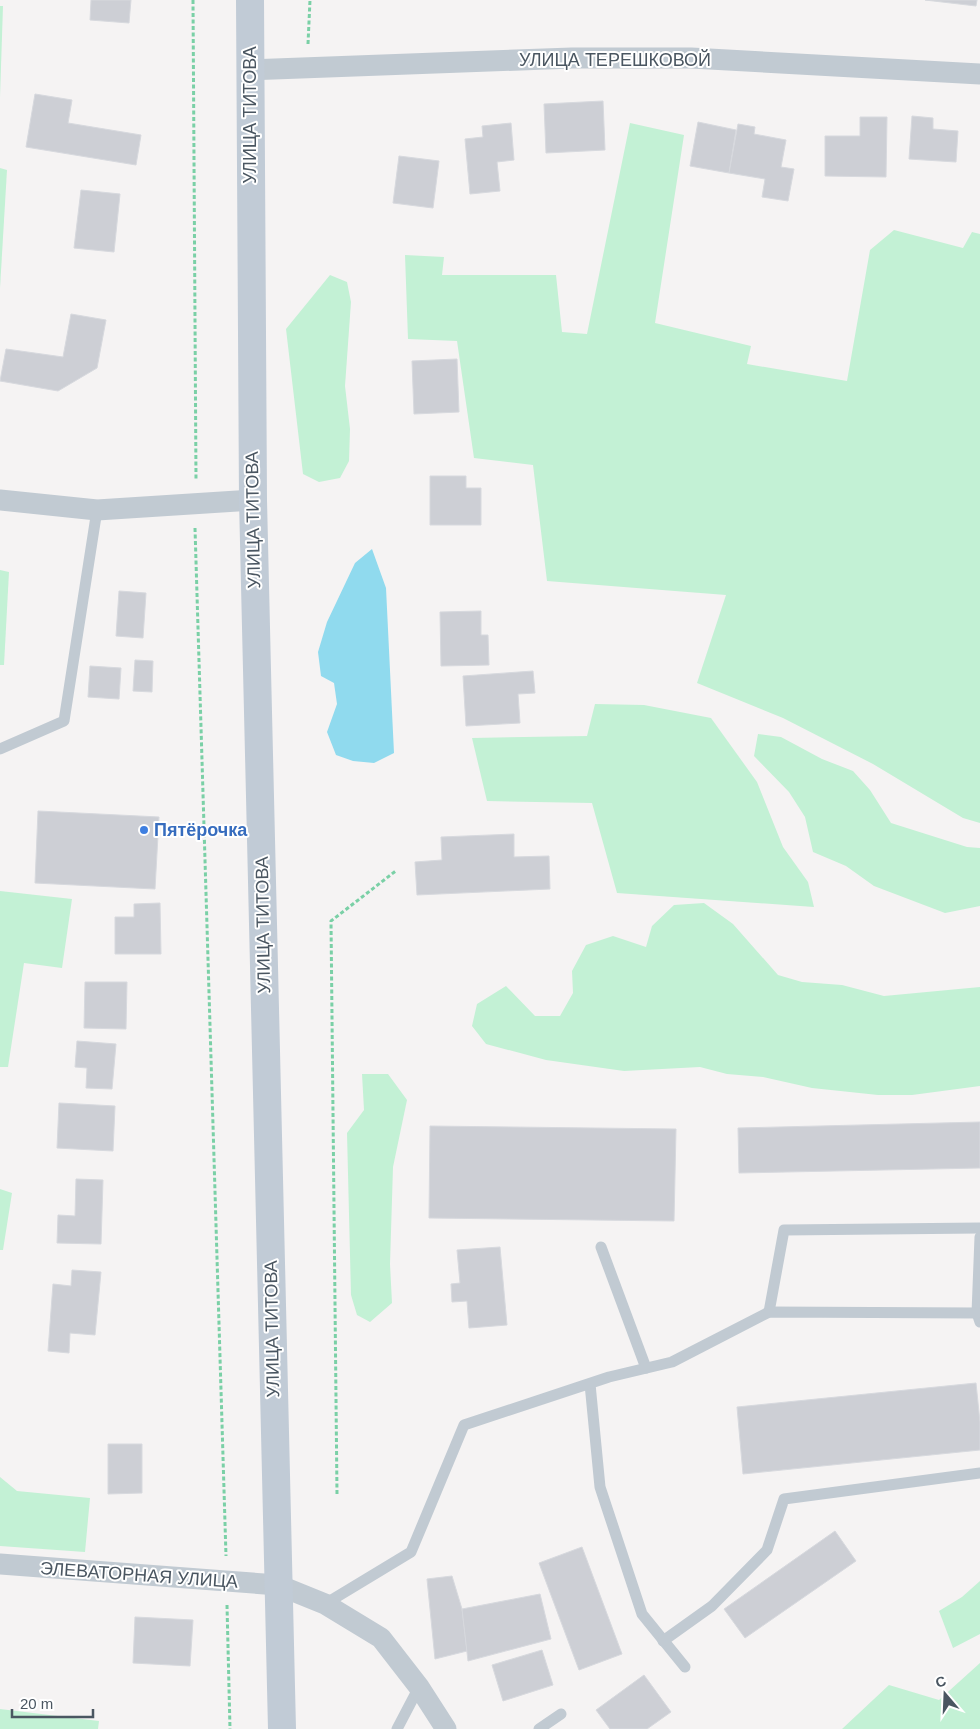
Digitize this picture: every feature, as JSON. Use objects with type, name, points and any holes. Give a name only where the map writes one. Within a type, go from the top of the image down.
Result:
[{"type":"main road","name":"УЛИЦА ТИТОВА","points":[[250,0],[252,500],[282,1729]]},
{"type":"street","name":"УЛИЦА ТЕРЕШКОВОЙ","points":[[249,70],[572,58],[681,58],[980,74]]},
{"type":"street","points":[[0,500],[97,510],[252,500]]},
{"type":"street","name":"ЭЛЕВАТОРНАЯ УЛИЦА","points":[[0,1564],[278,1585],[325,1604],[381,1638],[419,1686],[446,1729]]},
{"type":"lane","points":[[0,750],[64,721],[97,510]]},
{"type":"lane","points":[[769,1312],[784,1230],[980,1228]]},
{"type":"lane","points":[[325,1604],[410,1552],[464,1425],[609,1377],[672,1362],[769,1312],[979,1317],[980,1237]]},
{"type":"lane","points":[[602,1247],[646,1368]]},
{"type":"lane","points":[[590,1384],[600,1487],[642,1614],[685,1667]]},
{"type":"lane","points":[[663,1641],[712,1606],[767,1550],[784,1499],[980,1473]]},
{"type":"lane","points":[[398,1729],[419,1686]]},
{"type":"lane","points":[[539,1729],[561,1714]]},
{"type":"path","points":[[193,0],[196,482],[194,504],[230,1729]]},
{"type":"path","points":[[308,67],[310,0]]},
{"type":"path","points":[[337,1494],[331,921],[398,870]]},
{"type":"green space","points":[[0,6],[3,6],[0,97]]},
{"type":"green space","points":[[630,123],[684,135],[655,323],[751,346],[747,364],[847,381],[870,250],[894,230],[963,248],[972,232],[980,234],[980,823],[963,818],[873,764],[783,718],[697,683],[726,595],[547,581],[533,465],[474,458],[457,341],[408,339],[405,255],[444,257],[442,275],[556,275],[562,332],[587,334]]},
{"type":"green space","points":[[0,168],[7,170],[0,288]]},
{"type":"green space","points":[[330,275],[347,282],[351,302],[345,386],[350,429],[349,461],[340,478],[319,482],[303,474],[286,329]]},
{"type":"green space","points":[[0,570],[9,572],[4,665],[0,665]]},
{"type":"green space","points":[[595,704],[644,705],[711,718],[757,782],[783,847],[808,882],[814,907],[617,893],[592,803],[487,801],[472,738],[587,736]]},
{"type":"green space","points":[[758,734],[781,737],[822,759],[853,771],[870,790],[891,823],[967,847],[980,848],[980,906],[945,913],[874,886],[846,866],[813,852],[805,817],[789,792],[754,756]]},
{"type":"green space","points":[[0,891],[72,899],[62,968],[24,963],[8,1067],[0,1067]]},
{"type":"green space","points":[[704,903],[733,924],[778,975],[802,982],[842,985],[884,996],[980,987],[980,1086],[912,1095],[878,1095],[812,1088],[763,1077],[727,1074],[700,1067],[624,1071],[546,1060],[486,1044],[472,1026],[477,1004],[506,986],[535,1016],[560,1016],[573,993],[572,971],[586,945],[613,936],[646,947],[652,926],[674,905]]},
{"type":"green space","points":[[362,1074],[388,1074],[407,1100],[393,1167],[390,1264],[392,1303],[370,1322],[357,1315],[351,1295],[347,1133],[364,1110]]},
{"type":"green space","points":[[0,1189],[12,1193],[3,1250],[0,1250]]},
{"type":"green space","points":[[0,1477],[17,1491],[90,1498],[85,1552],[0,1546]]},
{"type":"green space","points":[[980,1581],[980,1634],[953,1648],[939,1611],[962,1597]]},
{"type":"green space","points":[[980,1663],[980,1729],[842,1729],[889,1685],[939,1700]]},
{"type":"green space","points":[[0,1709],[99,1721],[98,1729],[0,1729]]},
{"type":"water","points":[[372,549],[386,588],[394,753],[374,763],[353,761],[336,755],[327,732],[337,704],[334,683],[321,676],[318,652],[327,622],[355,563]]},
{"type":"building","points":[[91,0],[131,0],[129,23],[90,20]]},
{"type":"building","points":[[925,0],[977,0],[976,6]]},
{"type":"building","points":[[35,94],[72,100],[68,123],[141,135],[136,165],[26,147]]},
{"type":"building","points":[[603,101],[605,150],[546,153],[544,104]]},
{"type":"building","points":[[912,116],[933,118],[933,129],[958,131],[956,162],[909,159]]},
{"type":"building","points":[[860,117],[887,117],[886,177],[825,176],[825,136],[860,136]]},
{"type":"building","points":[[698,122],[736,130],[729,173],[690,166]]},
{"type":"building","points":[[511,123],[514,160],[497,162],[500,191],[470,194],[465,139],[483,137],[482,126]]},
{"type":"building","points":[[738,124],[755,127],[754,134],[786,140],[781,167],[794,169],[788,201],[762,197],[765,179],[729,173]]},
{"type":"building","points":[[399,156],[439,161],[433,208],[393,203]]},
{"type":"building","points":[[81,190],[120,194],[114,252],[74,248]]},
{"type":"building","points":[[71,314],[106,320],[97,368],[58,391],[0,381],[6,349],[63,357]]},
{"type":"building","points":[[457,359],[459,412],[414,414],[412,361]]},
{"type":"building","points":[[430,476],[466,476],[466,488],[481,488],[481,525],[430,525]]},
{"type":"building","points":[[119,591],[146,593],[143,638],[116,636]]},
{"type":"building","points":[[481,611],[481,635],[488,635],[489,665],[441,666],[440,612]]},
{"type":"building","points":[[135,660],[153,661],[152,692],[133,691]]},
{"type":"building","points":[[90,666],[121,668],[119,699],[88,697]]},
{"type":"building","points":[[533,671],[535,693],[518,694],[520,723],[466,726],[463,676]]},
{"type":"building","points":[[38,811],[159,817],[155,889],[35,883]]},
{"type":"building","points":[[514,834],[514,857],[549,856],[550,889],[417,895],[415,862],[442,860],[441,837]]},
{"type":"building","points":[[160,903],[161,954],[115,954],[115,917],[134,917],[134,904]]},
{"type":"building","points":[[85,982],[127,982],[126,1029],[84,1028]]},
{"type":"building","points":[[77,1041],[116,1044],[112,1089],[86,1088],[87,1068],[75,1067]]},
{"type":"building","points":[[59,1103],[115,1106],[113,1151],[57,1148]]},
{"type":"building","points":[[980,1122],[980,1168],[739,1173],[738,1128]]},
{"type":"building","points":[[430,1126],[676,1129],[674,1221],[429,1218]]},
{"type":"building","points":[[76,1179],[103,1180],[101,1244],[57,1243],[58,1215],[75,1216]]},
{"type":"building","points":[[500,1247],[507,1325],[469,1328],[467,1301],[452,1302],[451,1284],[460,1283],[457,1250]]},
{"type":"building","points":[[72,1270],[101,1272],[95,1335],[70,1333],[69,1353],[48,1351],[53,1284],[71,1286]]},
{"type":"building","points":[[976,1383],[980,1422],[980,1450],[743,1474],[737,1407]]},
{"type":"building","points":[[108,1444],[142,1444],[142,1493],[108,1494]]},
{"type":"building","points":[[835,1531],[856,1561],[745,1638],[724,1609]]},
{"type":"building","points":[[582,1547],[622,1654],[579,1670],[539,1563]]},
{"type":"building","points":[[452,1576],[462,1609],[467,1651],[435,1659],[427,1579]]},
{"type":"building","points":[[540,1594],[551,1639],[468,1661],[462,1609]]},
{"type":"building","points":[[135,1617],[193,1620],[190,1666],[133,1663]]},
{"type":"building","points":[[542,1650],[553,1685],[503,1701],[492,1665]]},
{"type":"building","points":[[644,1675],[671,1712],[647,1729],[610,1729],[596,1710]]},
{"type":"place","name":"Пятёрочка","points":[[144,830]]}]
